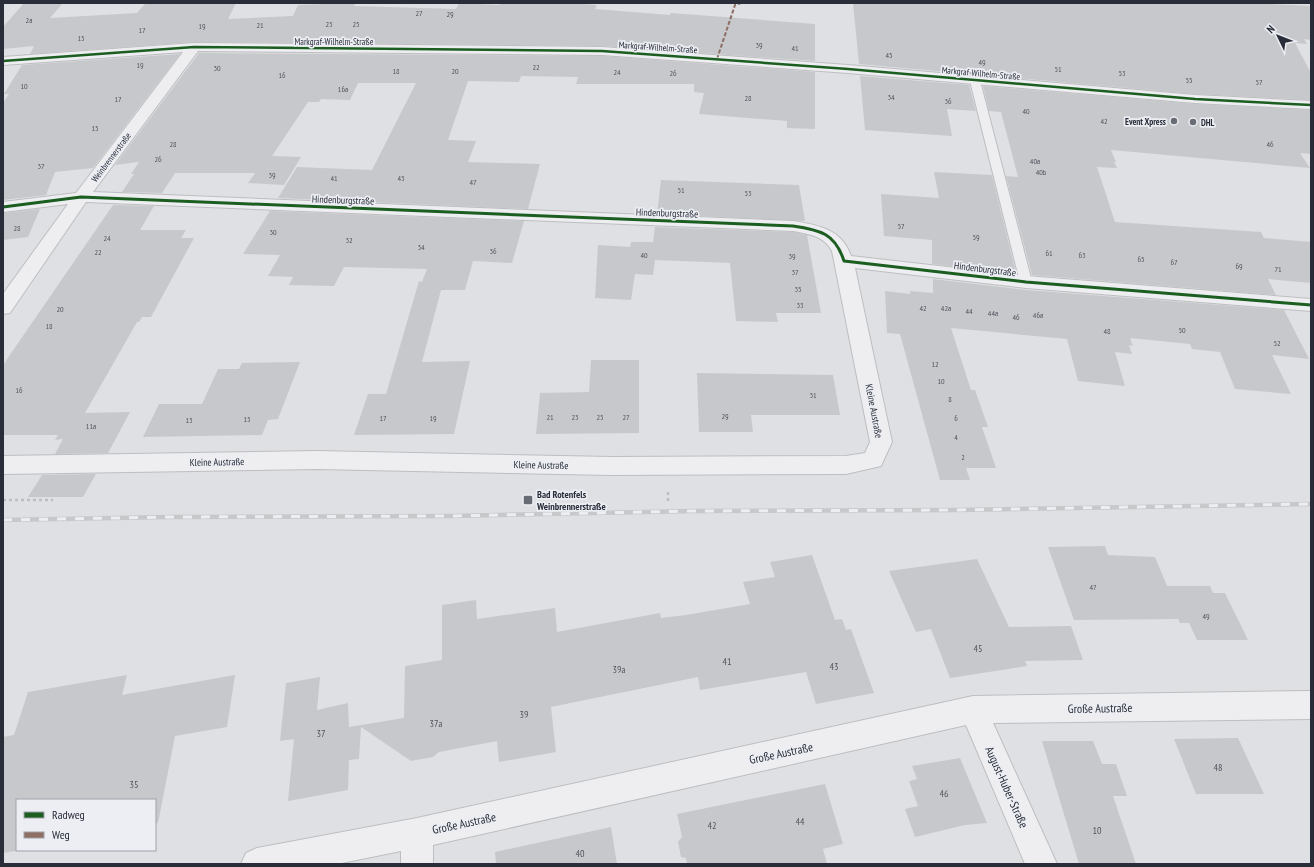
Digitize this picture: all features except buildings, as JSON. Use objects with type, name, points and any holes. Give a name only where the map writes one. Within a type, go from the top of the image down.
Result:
[{"type":"street","name":"Markgraf-Wilhelm-Straße","points":[[3,61],[194,48],[602,51],[1195,99],[1311,105]]},
{"type":"street","name":"Weinbrennerstraße","points":[[3,308],[81,197],[194,48]]},
{"type":"street","name":"Hindenburgstraße","points":[[3,207],[81,197],[793,226],[815,229],[831,237],[841,247],[844,261],[1026,282],[1311,305]]},
{"type":"street","name":"Kleine Austraße","points":[[3,465],[317,460],[612,466],[846,465],[873,460],[881,442],[844,261]]},
{"type":"street","name":"Große Austraße","points":[[257,864],[417,833],[973,710],[1311,705]]},
{"type":"street","name":"August-Huber-Straße","points":[[973,710],[1041,864]]},
{"type":"street","points":[[416,864],[417,833]]},
{"type":"lane","name":"Markgraf-Wilhelm-Straße","points":[[975,81],[1026,282]]},
{"type":"path","points":[[3,500],[53,500]]},
{"type":"railway","points":[[3,520],[169,517],[450,516],[693,511],[957,510],[1311,504]]},
{"type":"marked path","points":[[717,59],[735,5],[741,3],[763,3]]},
{"type":"cycle path","points":[[3,61],[194,47],[602,51],[848,69],[1195,99],[1311,105]]},
{"type":"cycle path","points":[[3,207],[81,197],[793,226],[819,231],[832,238],[841,251],[844,261],[1026,282],[1311,305]]},
{"type":"place","name":"Event Xpress","points":[[1174,121]]},
{"type":"place","name":"DHL","points":[[1193,122]]},
{"type":"place","name":"Bad Rotenfels Weinbrennerstraße","points":[[528,500]]}]
